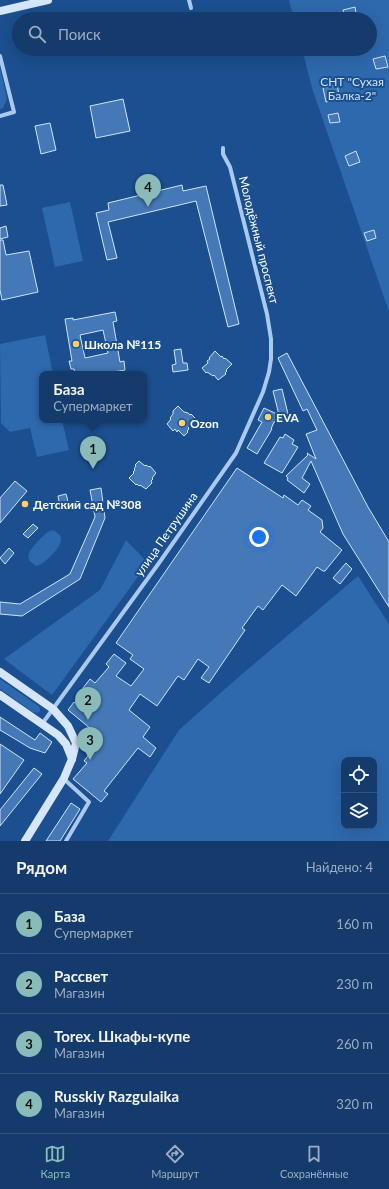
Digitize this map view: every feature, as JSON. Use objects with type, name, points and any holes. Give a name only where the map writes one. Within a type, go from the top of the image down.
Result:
[{"type":"main road","points":[[0,11],[48,0]]},
{"type":"main road","points":[[0,672],[53,709],[68,726],[76,743],[72,759],[64,778],[25,841]]},
{"type":"main road","points":[[0,695],[58,735],[66,744],[72,759]]},
{"type":"street","points":[[189,0],[191,8]]},
{"type":"street","points":[[0,56],[14,112],[0,116]]},
{"type":"street","name":"Молодёжный проспект","points":[[222,148],[223,154],[230,167],[267,314],[271,339]]},
{"type":"street","name":"улица Петрушина","points":[[42,724],[159,563],[236,453],[263,392],[267,379],[271,359],[271,339]]},
{"type":"street","points":[[64,778],[89,802],[66,841]]},
{"type":"green space","name":"СНТ \"Сухая Балка-2\"","points":[[289,0],[389,0],[389,312],[312,88],[304,56],[377,56],[377,12],[292,12]]},
{"type":"green space","points":[[0,68],[7,99],[3,108],[0,109]]},
{"type":"green space","points":[[70,202],[83,261],[55,267],[42,208]]},
{"type":"green space","points":[[45,335],[52,371],[39,371],[39,423],[63,423],[69,450],[37,457],[30,428],[10,432],[1,423],[0,344]]},
{"type":"green space","points":[[53,530],[60,536],[61,542],[52,555],[37,566],[30,560],[30,551],[43,536]]},
{"type":"green space","points":[[126,540],[148,563],[52,695],[4,659],[100,590]]},
{"type":"green space","points":[[358,576],[389,624],[389,841],[108,841],[179,730],[234,681]]},
{"type":"green space","points":[[0,679],[37,705],[40,708],[40,711],[38,713],[33,712],[0,689]]},
{"type":"building","points":[[355,7],[356,12],[343,12],[343,10]]},
{"type":"building","points":[[385,56],[388,67],[376,69],[373,59]]},
{"type":"building","points":[[337,85],[340,99],[326,102],[323,88]]},
{"type":"building","points":[[123,99],[130,131],[96,138],[90,106]]},
{"type":"building","points":[[338,113],[340,122],[330,123],[328,115]]},
{"type":"building","points":[[50,123],[56,150],[41,154],[35,126]]},
{"type":"building","points":[[356,151],[360,162],[349,166],[345,156]]},
{"type":"building","points":[[0,185],[3,185],[7,205],[0,206]]},
{"type":"building","points":[[182,185],[183,191],[206,186],[239,324],[228,327],[196,201],[108,222],[117,258],[107,260],[96,213],[109,210],[108,203]]},
{"type":"building","points":[[6,226],[8,237],[0,239],[0,228]]},
{"type":"building","points":[[374,230],[376,238],[367,241],[364,233]]},
{"type":"building","points":[[0,240],[3,240],[6,255],[29,251],[38,292],[2,300],[0,290]]},
{"type":"building","name":"Школа №115","points":[[115,312],[117,321],[113,322],[120,362],[124,361],[125,370],[74,371],[74,369],[71,369],[69,361],[72,361],[65,319],[73,318],[73,320]],"holes":[[[103,330],[108,353],[85,358],[80,335]]]},
{"type":"building","points":[[181,349],[183,363],[187,363],[188,370],[173,372],[172,365],[176,364],[174,350]]},
{"type":"building","points":[[215,351],[232,364],[226,370],[226,374],[218,380],[214,375],[213,376],[207,372],[206,373],[202,368],[208,363],[207,361]]},
{"type":"building","points":[[287,353],[368,507],[389,542],[389,607],[343,534],[311,461],[302,478],[310,484],[304,493],[287,480],[288,478],[286,476],[308,455],[307,453],[316,459],[306,434],[317,430],[307,409],[303,411],[278,358]]},
{"type":"building","points":[[282,389],[289,418],[274,422],[272,429],[257,454],[247,448],[262,422],[258,420],[264,408],[279,415],[273,391]]},
{"type":"building","points":[[178,406],[184,412],[190,415],[191,414],[195,418],[188,428],[188,432],[184,436],[178,430],[177,432],[175,429],[173,431],[167,424],[171,419],[170,418],[173,411]]},
{"type":"building","points":[[285,434],[294,440],[292,444],[298,447],[282,473],[264,463],[280,437],[283,438]]},
{"type":"building","points":[[139,461],[145,466],[150,466],[156,473],[152,478],[152,483],[146,489],[140,485],[136,485],[129,478],[134,473],[135,465]]},
{"type":"building","points":[[237,468],[283,498],[284,495],[298,505],[302,500],[311,506],[308,510],[322,520],[323,528],[320,532],[342,550],[325,571],[317,567],[296,596],[282,585],[263,610],[258,606],[242,628],[245,630],[209,683],[201,678],[209,667],[198,659],[184,680],[178,676],[157,706],[140,694],[129,710],[150,727],[143,737],[156,748],[150,757],[138,748],[104,791],[108,794],[101,802],[73,779],[87,763],[84,761],[90,753],[85,750],[97,734],[68,710],[74,702],[77,704],[87,690],[83,688],[90,679],[95,683],[109,667],[106,664],[114,654],[126,663],[116,676],[131,686],[144,669],[130,659],[133,655],[116,643]]},
{"type":"building","points":[[15,481],[27,491],[0,523],[0,498]]},
{"type":"building","points":[[101,488],[105,518],[80,579],[22,616],[0,614],[0,602],[20,604],[70,574],[95,517],[90,490]]},
{"type":"building","points":[[66,494],[69,505],[60,507],[58,496]]},
{"type":"building","points":[[33,524],[38,528],[28,538],[23,534]]},
{"type":"building","points":[[9,548],[14,553],[5,564],[0,558]]},
{"type":"building","points":[[346,563],[352,569],[340,584],[333,578]]},
{"type":"building","points":[[0,717],[35,740],[40,733],[52,742],[45,753],[30,748],[0,730]]},
{"type":"building","points":[[0,744],[24,760],[0,794]]},
{"type":"building","points":[[34,768],[42,774],[0,826],[0,810]]},
{"type":"building","points":[[71,803],[80,809],[60,841],[46,841]]},
{"type":"place","name":"Russkiy Razgulaika","points":[[148,207]]},
{"type":"place","name":"Школа №115","points":[[76,344]]},
{"type":"place","name":"EVA","points":[[268,417]]},
{"type":"place","name":"Ozon","points":[[182,423]]},
{"type":"place","name":"База","points":[[93,469]]},
{"type":"place","name":"Детский сад №308","points":[[25,504]]},
{"type":"place","name":"Рассвет","points":[[88,720]]},
{"type":"place","name":"Torex. Шкафы-купе","points":[[90,760]]}]
